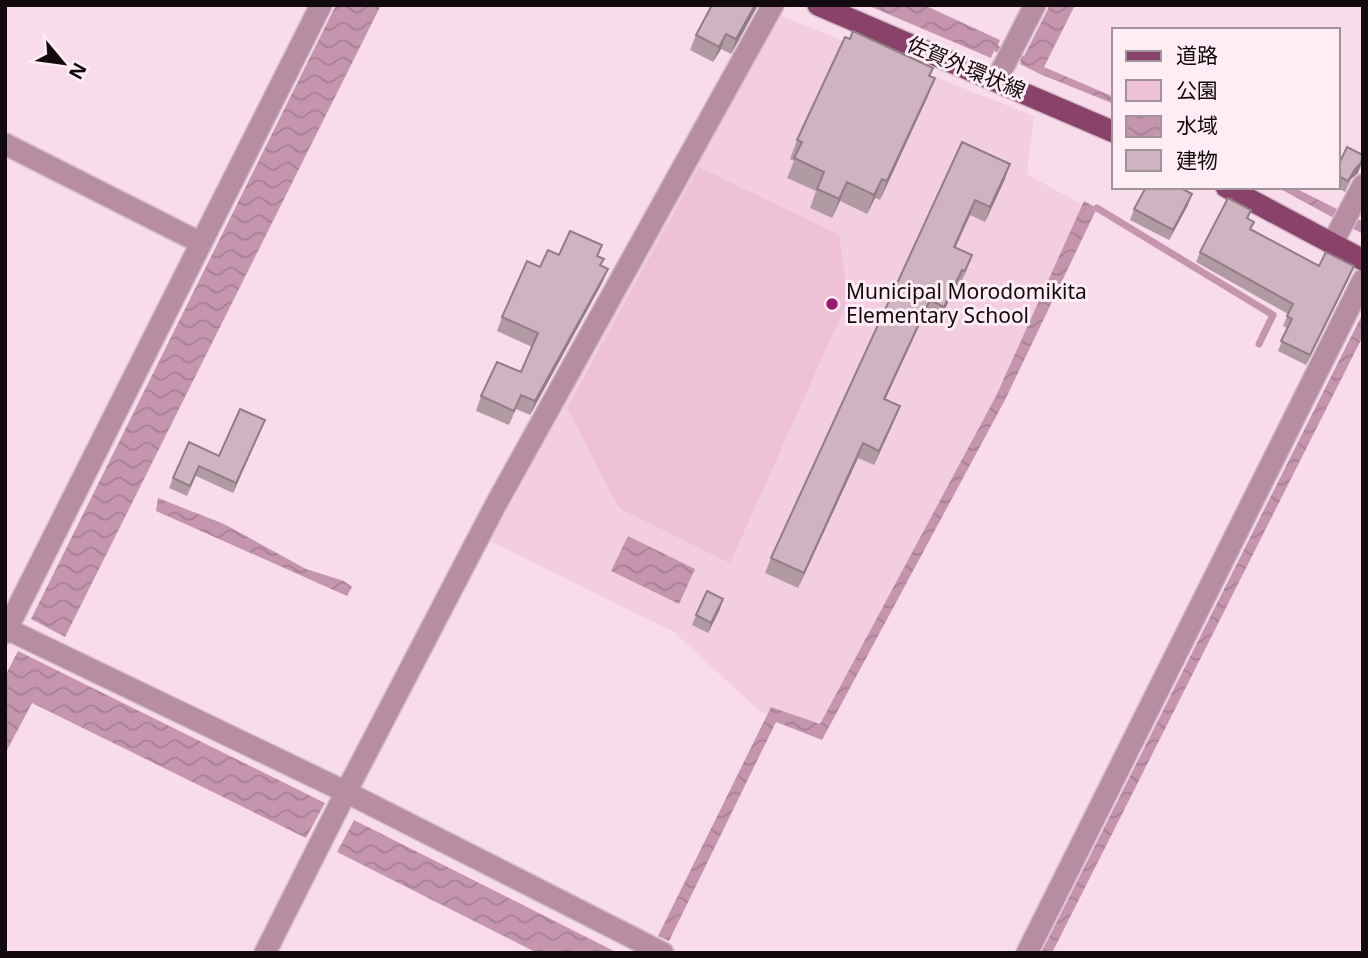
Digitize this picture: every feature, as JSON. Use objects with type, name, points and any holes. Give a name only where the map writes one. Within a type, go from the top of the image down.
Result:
[{"type":"main road","name":"佐賀外環状線","points":[[818,5],[1112,131]]},
{"type":"main road","points":[[1232,189],[1341,227],[1363,260]]},
{"type":"street","points":[[321,5],[6,631],[346,792],[663,953]]},
{"type":"street","points":[[265,953],[495,506],[700,147],[773,5]]},
{"type":"street","points":[[996,81],[1035,5]]},
{"type":"street","points":[[5,144],[201,243]]},
{"type":"street","points":[[1341,227],[1363,185]]},
{"type":"street","points":[[1027,953],[1363,279]]},
{"type":"shaded area","name":"Municipal Morodomikita Elementary School","points":[[781,16],[1034,116],[1027,174],[1091,210],[999,398],[821,733],[758,710],[674,632],[490,541],[704,150]]},
{"type":"green space","points":[[699,167],[839,235],[848,300],[730,563],[619,508],[567,408]]},
{"type":"water","points":[[336,5],[381,5],[65,637],[31,619]]},
{"type":"water","points":[[867,5],[924,5],[1000,40],[998,46],[1024,56],[1050,5],[1075,5],[1044,67],[1112,96],[1112,103],[1040,74],[1020,64],[1021,61],[994,51],[991,58]]},
{"type":"water","points":[[1281,189],[1297,189],[1363,222],[1363,234]]},
{"type":"water","points":[[1084,201],[1097,208],[1005,400],[822,740],[776,722],[669,941],[658,936],[771,707],[820,724],[996,396]]},
{"type":"water","points":[[1363,313],[1363,336],[1052,953],[1041,953]]},
{"type":"water","points":[[158,498],[224,524],[306,569],[344,581],[352,587],[347,596],[156,511]]},
{"type":"water","points":[[628,536],[695,569],[679,604],[611,571]]},
{"type":"water","points":[[18,651],[325,803],[306,838],[32,703],[5,754],[5,676]]},
{"type":"water","points":[[354,820],[618,953],[537,953],[337,852]]},
{"type":"building","points":[[712,5],[755,5],[736,39],[726,34],[719,47],[696,35]]},
{"type":"building","points":[[853,31],[933,68],[929,76],[935,78],[887,181],[882,179],[874,195],[847,182],[839,199],[817,189],[824,172],[794,158],[802,142],[797,140],[845,37],[850,39]]},
{"type":"building","points":[[962,142],[1010,164],[990,207],[975,200],[954,247],[972,255],[965,271],[962,270],[944,307],[930,300],[884,399],[900,406],[879,451],[863,443],[804,573],[771,558]]},
{"type":"building","points":[[1347,147],[1363,155],[1361,163],[1348,181],[1340,177],[1340,162]]},
{"type":"building","points":[[1145,189],[1183,189],[1192,194],[1173,230],[1134,209]]},
{"type":"building","points":[[1228,198],[1251,210],[1247,218],[1254,222],[1250,229],[1319,266],[1326,252],[1354,266],[1310,355],[1281,341],[1292,319],[1287,316],[1293,304],[1200,252]]},
{"type":"building","points":[[570,231],[602,245],[597,256],[604,259],[600,265],[608,269],[535,401],[521,395],[514,411],[481,396],[497,362],[521,372],[538,333],[502,317],[527,261],[540,267],[548,250],[559,255]]},
{"type":"building","points":[[240,409],[265,420],[236,483],[199,466],[190,486],[173,478],[189,442],[219,456]]},
{"type":"building","points":[[707,591],[723,599],[711,623],[696,615]]},
{"type":"waterway","points":[[1097,208],[1273,315],[1259,344]]},
{"type":"place","name":"Municipal Morodomikita Elementary School","points":[[832,304]]}]
